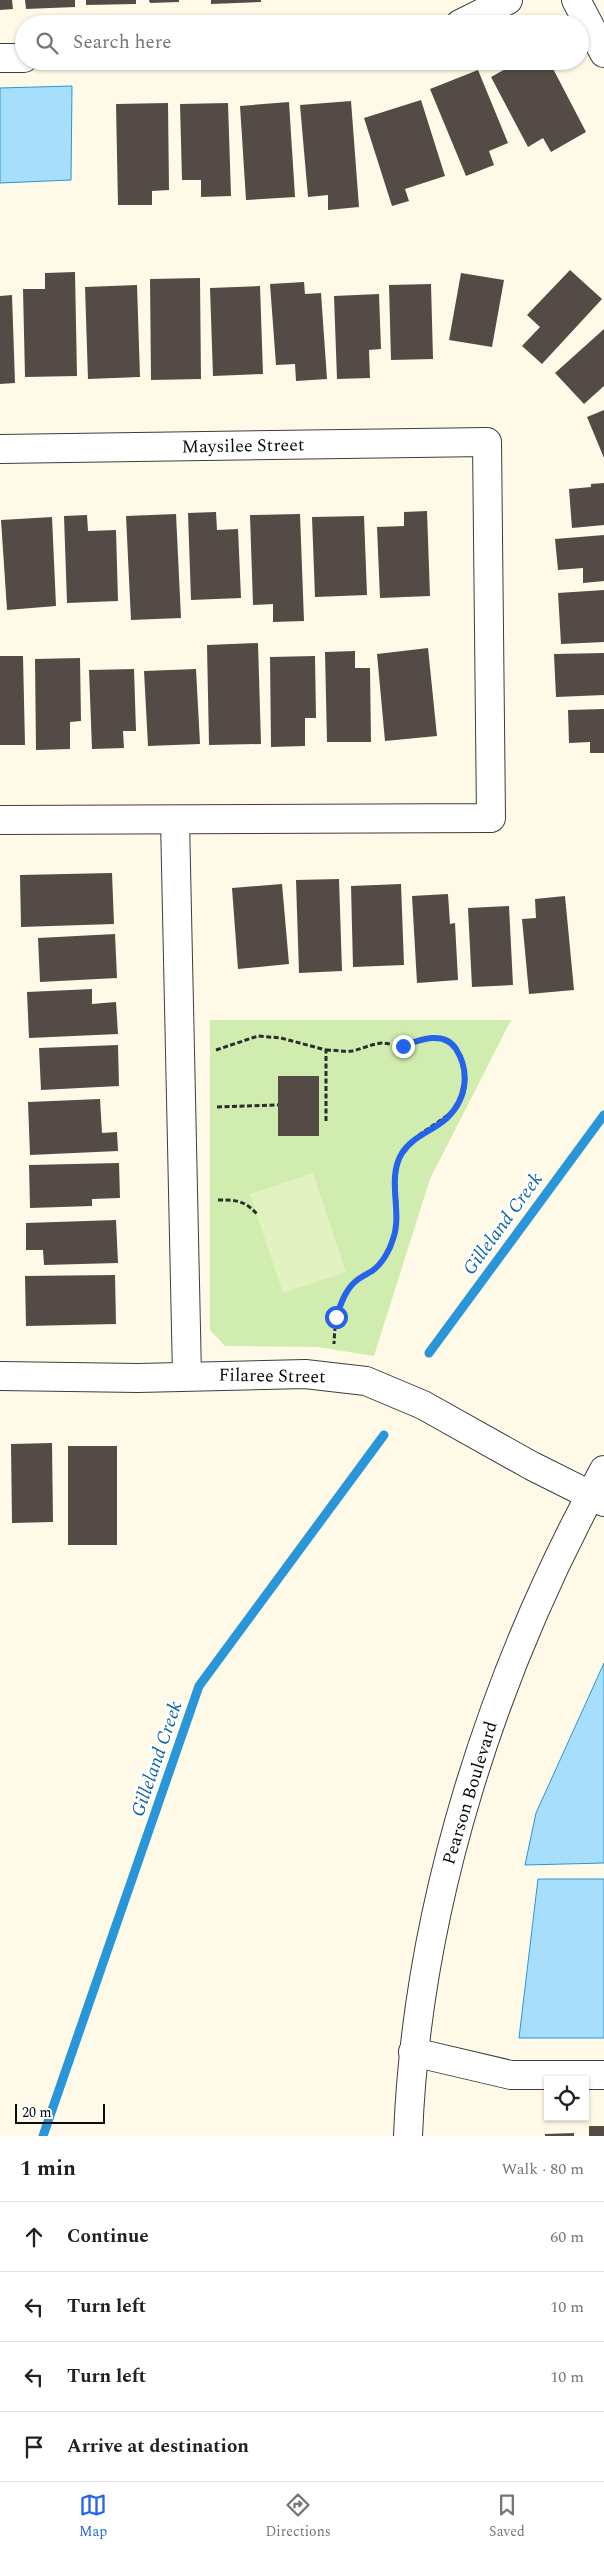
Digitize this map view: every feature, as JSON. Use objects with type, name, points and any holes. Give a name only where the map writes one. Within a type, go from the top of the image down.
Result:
[{"type":"street","points":[[478,15],[508,0]]},
{"type":"street","points":[[576,0],[584,15]]},
{"type":"street","points":[[589,25],[604,53]]},
{"type":"street","points":[[0,58],[15,58]]},
{"type":"street","name":"Maysilee Street","points":[[0,449],[487,442],[490,818],[175,820]]},
{"type":"street","points":[[0,820],[175,820],[187,1376]]},
{"type":"street","name":"Filaree Street","points":[[0,1376],[138,1378],[305,1374],[366,1381],[423,1405],[532,1466],[597,1499]]},
{"type":"street","name":"Pearson Boulevard","points":[[408,2136],[413,2052],[424,1981],[445,1876],[485,1739],[528,1626],[597,1499],[604,1470]]},
{"type":"street","points":[[413,2052],[511,2075],[604,2075]]},
{"type":"path","points":[[216,1050],[258,1036],[281,1038],[326,1050],[353,1050],[382,1043],[403,1046],[425,1038],[439,1038],[454,1046],[462,1060],[466,1074],[463,1091],[455,1108],[446,1118],[416,1139],[402,1154],[395,1186],[397,1218],[394,1239],[386,1255],[374,1269],[356,1281],[344,1296],[336,1317],[334,1344]]},
{"type":"path","points":[[326,1050],[326,1123]]},
{"type":"path","points":[[217,1107],[278,1105]]},
{"type":"path","points":[[218,1200],[240,1200],[247,1203],[257,1214]]},
{"type":"green space","points":[[210,1020],[511,1020],[430,1179],[374,1356],[318,1347],[225,1346],[210,1330]]},
{"type":"green space","points":[[313,1173],[346,1272],[283,1293],[250,1194]]},
{"type":"water","points":[[72,86],[71,180],[0,183],[0,88]]},
{"type":"water","points":[[604,1663],[604,1863],[525,1865],[536,1813]]},
{"type":"water","points":[[538,1879],[604,1879],[604,2038],[519,2038]]},
{"type":"building","points":[[0,0],[12,0],[13,9],[0,10]]},
{"type":"building","points":[[25,0],[75,0],[75,7],[26,9]]},
{"type":"building","points":[[86,0],[136,0],[136,4],[86,5]]},
{"type":"building","points":[[149,0],[179,0],[179,2],[150,3]]},
{"type":"building","points":[[211,0],[261,0],[261,2],[211,4]]},
{"type":"building","points":[[478,70],[508,143],[489,151],[494,165],[466,176],[430,89]]},
{"type":"building","points":[[504,70],[554,70],[586,132],[551,152],[543,138],[528,147],[491,77]]},
{"type":"building","points":[[421,100],[445,176],[405,189],[409,201],[392,206],[364,118]]},
{"type":"building","points":[[351,101],[359,207],[328,210],[328,195],[308,197],[300,105]]},
{"type":"building","points":[[289,102],[295,197],[246,200],[240,106]]},
{"type":"building","points":[[168,103],[169,190],[152,191],[152,205],[118,205],[116,104]]},
{"type":"building","points":[[228,103],[231,196],[201,197],[201,180],[182,180],[180,104]]},
{"type":"building","points":[[570,270],[602,299],[542,364],[522,346],[540,327],[527,315]]},
{"type":"building","points":[[75,272],[77,376],[25,377],[23,289],[45,289],[45,273]]},
{"type":"building","points":[[461,273],[504,280],[492,347],[449,340]]},
{"type":"building","points":[[200,278],[201,379],[151,380],[150,279]]},
{"type":"building","points":[[304,282],[305,294],[321,293],[327,379],[296,381],[295,364],[276,365],[270,284]]},
{"type":"building","points":[[431,284],[433,359],[391,360],[389,285]]},
{"type":"building","points":[[137,285],[140,377],[88,379],[85,287]]},
{"type":"building","points":[[260,286],[263,374],[213,376],[210,288]]},
{"type":"building","points":[[379,294],[381,349],[369,350],[370,378],[337,379],[334,296]]},
{"type":"building","points":[[12,295],[15,383],[0,384],[0,296]]},
{"type":"building","points":[[604,329],[604,386],[584,404],[555,373]]},
{"type":"building","points":[[604,410],[604,458],[587,417]]},
{"type":"building","points":[[604,483],[604,525],[572,528],[569,489],[591,487],[591,484]]},
{"type":"building","points":[[427,511],[430,596],[380,598],[377,527],[404,526],[404,512]]},
{"type":"building","points":[[216,512],[217,530],[238,529],[241,598],[191,600],[188,513]]},
{"type":"building","points":[[176,514],[181,618],[131,620],[126,516]]},
{"type":"building","points":[[300,514],[304,621],[273,622],[273,604],[253,605],[250,515]]},
{"type":"building","points":[[87,515],[88,531],[116,530],[118,601],[67,603],[64,516]]},
{"type":"building","points":[[364,516],[367,595],[315,597],[312,517]]},
{"type":"building","points":[[52,517],[56,606],[7,610],[1,520]]},
{"type":"building","points":[[604,535],[604,581],[583,583],[583,568],[558,570],[555,539]]},
{"type":"building","points":[[604,590],[604,642],[561,644],[558,593]]},
{"type":"building","points":[[258,643],[261,744],[209,745],[207,645]]},
{"type":"building","points":[[428,648],[437,736],[385,741],[377,654]]},
{"type":"building","points":[[355,651],[355,668],[370,668],[371,742],[327,742],[325,652]]},
{"type":"building","points":[[604,653],[604,695],[556,697],[554,654]]},
{"type":"building","points":[[0,656],[23,656],[25,745],[0,745]]},
{"type":"building","points":[[315,656],[316,718],[305,718],[305,746],[271,747],[270,657]]},
{"type":"building","points":[[80,658],[81,721],[70,722],[70,749],[36,750],[35,659]]},
{"type":"building","points":[[134,669],[136,731],[123,731],[124,748],[92,749],[89,670]]},
{"type":"building","points":[[196,669],[200,744],[148,746],[144,671]]},
{"type":"building","points":[[604,709],[604,753],[590,753],[590,742],[569,743],[568,710]]},
{"type":"building","points":[[112,873],[114,924],[21,927],[20,875]]},
{"type":"building","points":[[339,879],[342,971],[299,973],[296,880]]},
{"type":"building","points":[[282,884],[289,964],[238,969],[232,888]]},
{"type":"building","points":[[401,884],[404,965],[353,967],[351,886]]},
{"type":"building","points":[[448,894],[450,924],[455,923],[458,980],[417,983],[412,896]]},
{"type":"building","points":[[565,896],[574,990],[529,994],[522,919],[536,918],[535,899]]},
{"type":"building","points":[[509,906],[513,985],[472,987],[468,908]]},
{"type":"building","points":[[115,934],[117,978],[40,982],[38,938]]},
{"type":"building","points":[[92,989],[92,1004],[116,1002],[118,1034],[29,1038],[27,992]]},
{"type":"building","points":[[118,1045],[119,1086],[41,1090],[39,1048]]},
{"type":"building","points":[[278,1076],[319,1076],[319,1136],[278,1136]]},
{"type":"building","points":[[100,1099],[102,1133],[117,1132],[118,1151],[30,1155],[28,1102]]},
{"type":"building","points":[[119,1163],[120,1198],[92,1199],[92,1206],[30,1208],[29,1165]]},
{"type":"building","points":[[116,1220],[118,1263],[44,1265],[43,1250],[26,1250],[26,1223]]},
{"type":"building","points":[[115,1275],[116,1324],[26,1326],[25,1276]]},
{"type":"building","points":[[52,1443],[53,1522],[12,1523],[11,1444]]},
{"type":"building","points":[[68,1446],[117,1446],[117,1545],[68,1545]]},
{"type":"building","points":[[589,2126],[604,2126],[604,2136],[589,2136]]},
{"type":"building","points":[[574,2133],[574,2136],[545,2136],[545,2134]]},
{"type":"waterway","name":"Gilleland Creek","points":[[429,1353],[604,1115]]},
{"type":"waterway","name":"Gilleland Creek","points":[[43,2136],[199,1686],[384,1435]]},
{"type":"route","points":[[336,1317],[344,1296],[356,1281],[374,1269],[386,1255],[394,1239],[397,1218],[395,1186],[397,1169],[402,1154],[416,1139],[446,1118],[455,1108],[463,1091],[466,1074],[462,1060],[454,1046],[439,1038],[425,1038],[403,1046]]}]
